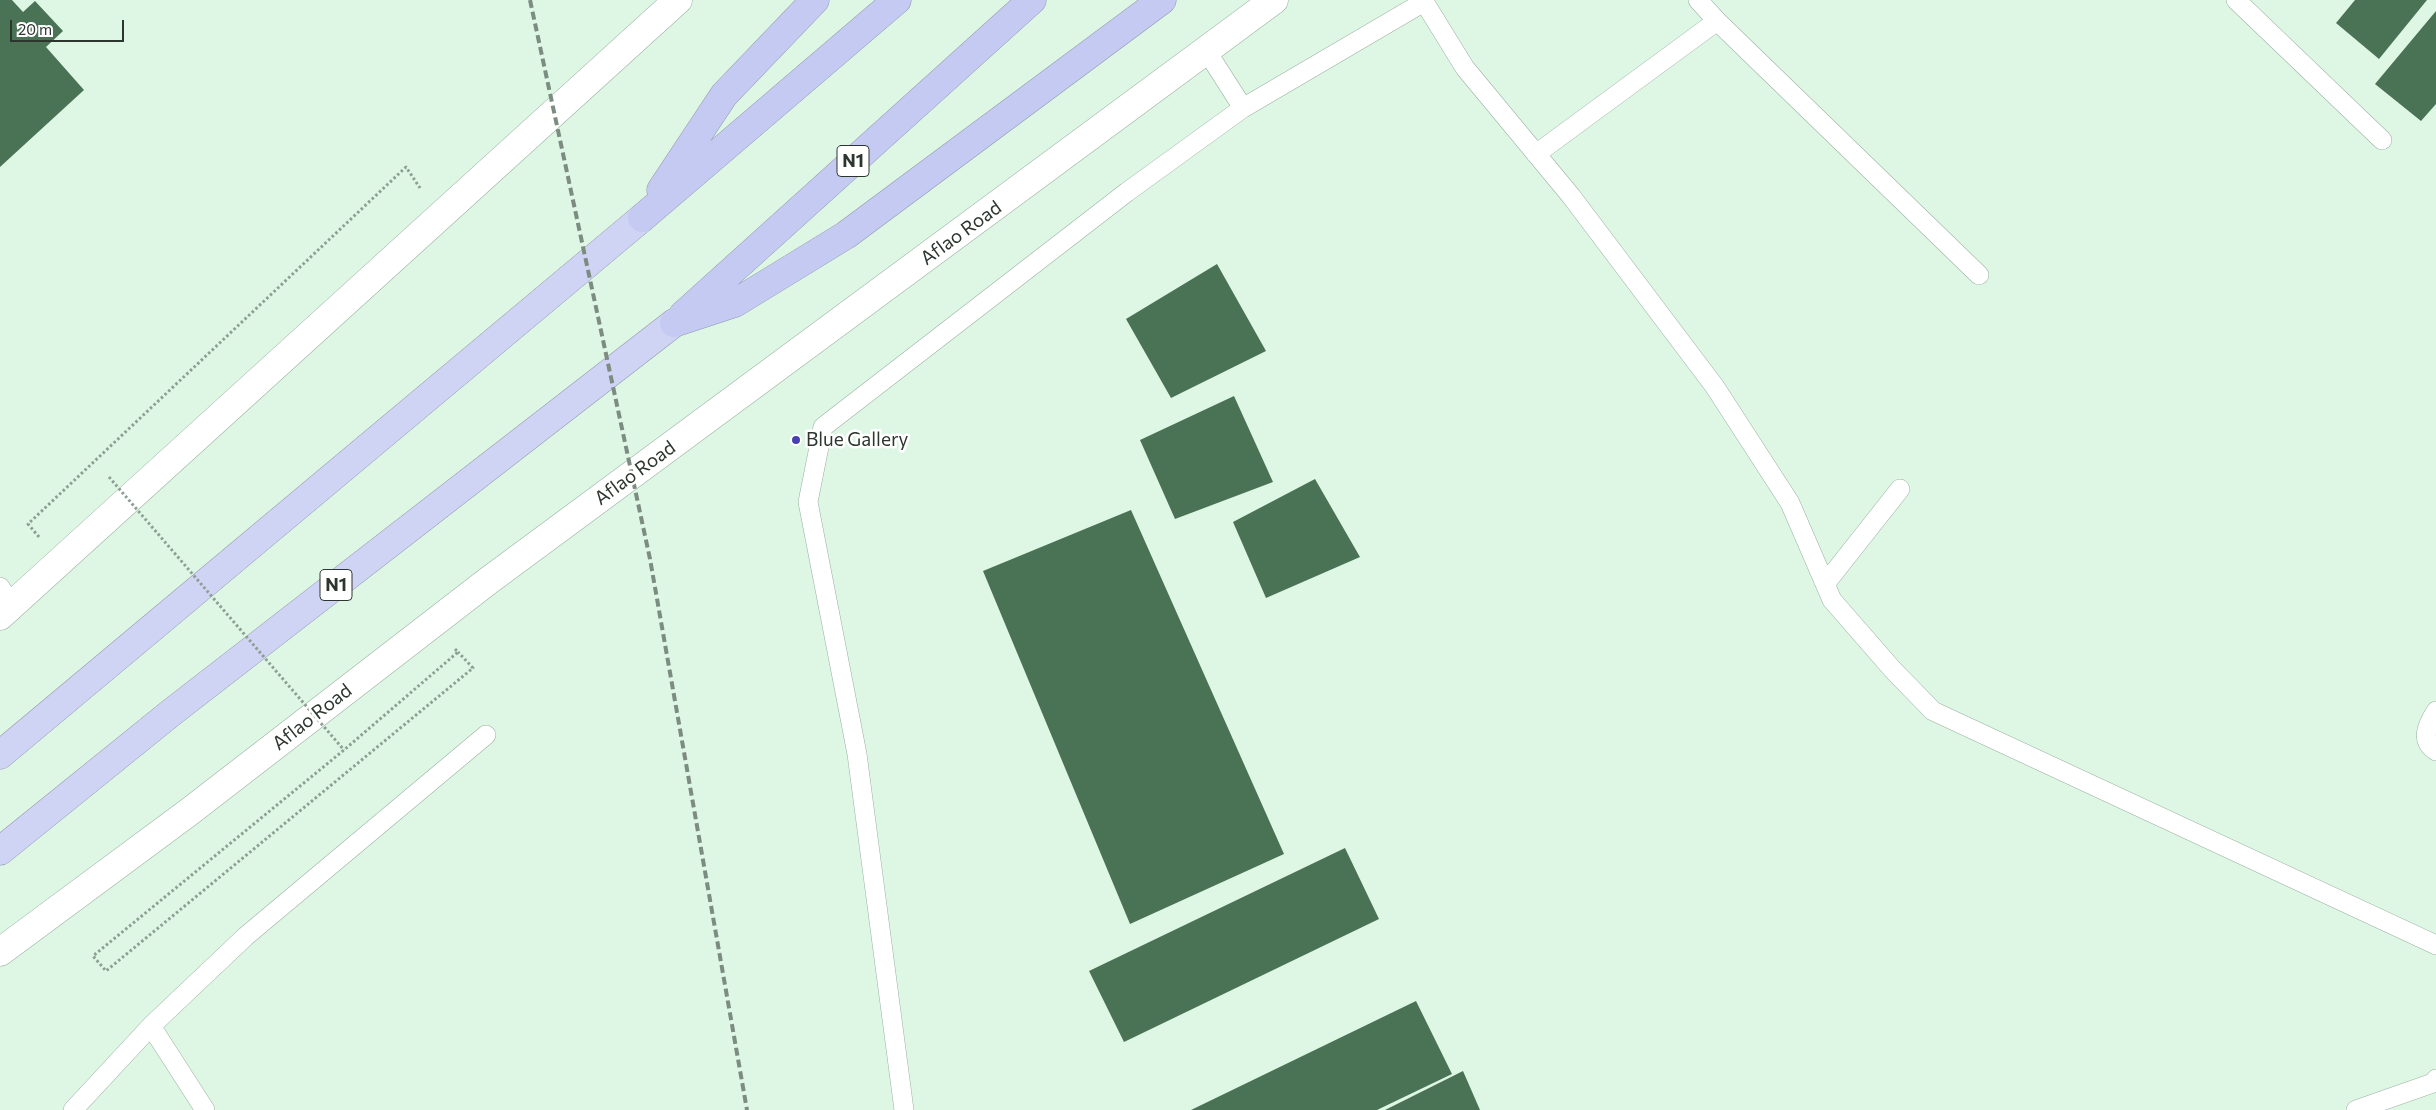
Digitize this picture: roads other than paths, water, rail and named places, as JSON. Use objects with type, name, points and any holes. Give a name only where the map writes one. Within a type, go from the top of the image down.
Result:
[{"type":"highway","points":[[642,218],[724,95],[815,0]]},
{"type":"highway","points":[[0,754],[642,218],[897,0]]},
{"type":"highway","name":"N1","points":[[0,851],[172,712],[674,323],[1032,0]]},
{"type":"highway","points":[[674,323],[735,302],[846,235],[1162,0]]},
{"type":"street","points":[[4,603],[678,0]]},
{"type":"street","name":"Aflao Road","points":[[0,952],[189,812],[432,625],[1274,0]]},
{"type":"lane","points":[[1698,0],[1717,21],[1979,275]]},
{"type":"lane","points":[[2236,0],[2382,140]]},
{"type":"lane","points":[[904,1110],[857,754],[808,502],[823,427],[1127,192],[1243,108],[1422,1],[1465,68],[1571,196],[1715,387],[1790,502],[1832,600],[1893,670],[1932,711],[2436,945]]},
{"type":"lane","points":[[1536,154],[1717,21]]},
{"type":"lane","points":[[1206,50],[1243,108]]},
{"type":"lane","points":[[1825,584],[1900,489]]},
{"type":"lane","points":[[2436,711],[2426,725],[2426,737],[2430,747],[2436,751]]},
{"type":"lane","points":[[73,1110],[151,1026],[246,936],[486,735]]},
{"type":"lane","points":[[151,1026],[205,1110]]},
{"type":"lane","points":[[2356,1110],[2433,1083],[2436,1079]]},
{"type":"railway","points":[[530,0],[650,559],[747,1110]]},
{"type":"place","name":"Blue Gallery","points":[[796,440]]}]
